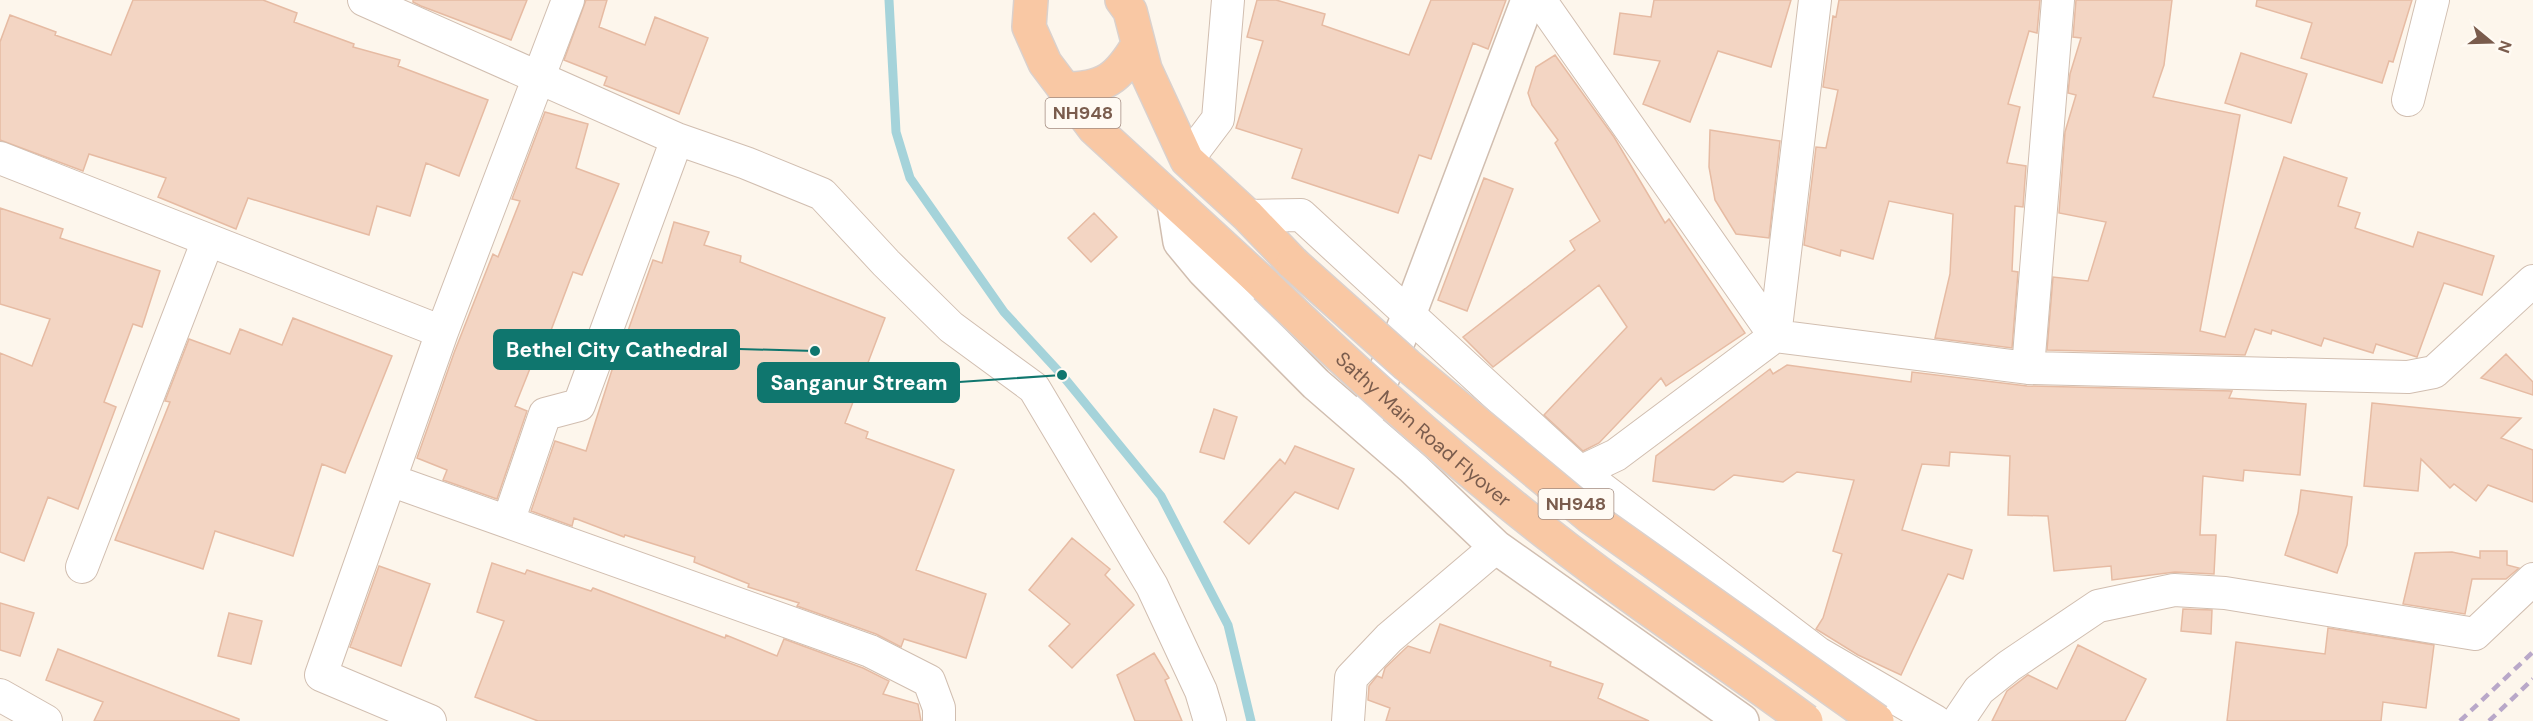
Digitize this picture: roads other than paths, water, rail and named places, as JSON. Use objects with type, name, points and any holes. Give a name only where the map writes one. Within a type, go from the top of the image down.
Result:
[{"type":"highway","points":[[1030,14],[1046,0]]},
{"type":"highway","name":"NH948","points":[[1122,0],[1130,11],[1145,69],[1187,160],[1248,216]]},
{"type":"highway","name":"NH948","points":[[1030,14],[1045,63],[1064,89],[1094,128],[1174,204]]},
{"type":"highway","points":[[1064,89],[1086,89],[1109,81],[1126,64],[1138,45]]},
{"type":"highway","name":"Sathy Main Road Flyover","points":[[1174,204],[1266,286],[1338,356],[1473,473],[1602,575],[1806,721]]},
{"type":"highway","name":"Sathy Main Road Flyover","points":[[1248,216],[1293,263],[1407,365],[1589,516],[1877,721]]},
{"type":"street","points":[[364,0],[677,139],[746,163],[822,194],[886,263],[951,327],[1034,387],[1152,586],[1201,691],[1210,721]]},
{"type":"street","points":[[430,721],[321,675],[442,332],[568,0]]},
{"type":"street","points":[[1187,160],[1218,119],[1228,0]]},
{"type":"street","points":[[1363,425],[1409,315],[1528,0]]},
{"type":"street","points":[[1540,0],[1775,336]]},
{"type":"street","points":[[1775,336],[1815,0]]},
{"type":"street","points":[[2028,368],[2058,0]]},
{"type":"street","points":[[2408,100],[2433,0]]},
{"type":"street","points":[[508,522],[545,414],[579,405],[677,139]]},
{"type":"street","points":[[0,158],[442,332]]},
{"type":"street","points":[[1174,204],[1180,242],[1204,271],[1316,384],[1413,468],[1496,547],[1742,721]]},
{"type":"street","points":[[1248,216],[1301,215],[1580,472],[1818,653],[1935,721]]},
{"type":"street","points":[[82,567],[208,240]]},
{"type":"street","points":[[1580,472],[1616,455],[1775,336],[2028,368],[2417,375],[2434,372],[2533,281]]},
{"type":"street","points":[[390,480],[870,651],[929,681],[939,708],[939,721]]},
{"type":"street","points":[[1348,721],[1351,678],[1389,638],[1496,547]]},
{"type":"street","points":[[1958,721],[1979,690],[2009,666],[2097,606],[2174,590],[2205,592],[2475,634],[2533,579]]},
{"type":"street","points":[[0,695],[45,721]]},
{"type":"waterway","points":[[889,0],[896,132],[910,178],[1004,312],[1062,375],[1161,496],[1228,625],[1251,721]]},
{"type":"railway","points":[[2460,721],[2533,652]]},
{"type":"railway","points":[[2489,721],[2533,679]]},
{"type":"place","name":"Bethel City Cathedral","points":[[815,351]]},
{"type":"place","name":"Sanganur Stream","points":[[1062,375]]}]
